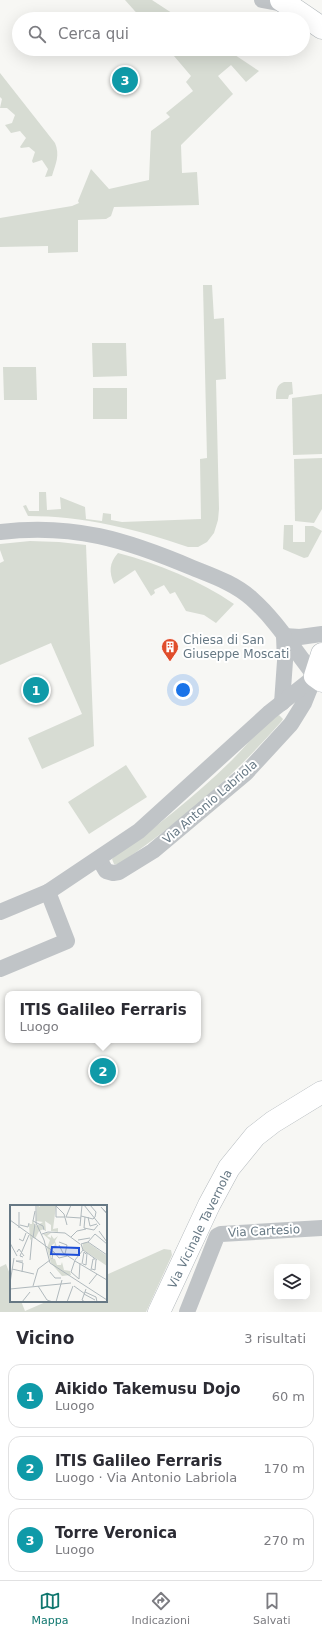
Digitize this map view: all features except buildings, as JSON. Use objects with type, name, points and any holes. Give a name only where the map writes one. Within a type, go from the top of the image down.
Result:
[{"type":"street","points":[[262,0],[285,3],[298,12]]},
{"type":"street","points":[[310,20],[322,28]]},
{"type":"street","points":[[0,532],[24,529],[52,529],[106,537],[152,550],[218,578],[251,598],[268,615],[284,636],[320,676]]},
{"type":"street","points":[[284,636],[300,637],[322,634]]},
{"type":"street","points":[[282,703],[285,661],[284,636]]},
{"type":"street","name":"Via Antonio Labriola","points":[[99,860],[106,871],[113,873],[122,870],[153,851],[246,773],[291,724],[304,704],[320,676],[322,654]]},
{"type":"street","name":"Via Antonio Labriola","points":[[0,912],[48,892],[99,860],[139,831],[282,703],[320,676]]},
{"type":"street","points":[[0,969],[67,941],[48,892]]},
{"type":"street","name":"Via Vicinale Tavernola","points":[[159,1312],[212,1199],[229,1168],[255,1136],[273,1122],[322,1092]]},
{"type":"street","name":"Via Cartesio","points":[[187,1312],[217,1236],[221,1234],[322,1228]]},
{"type":"shaded area","points":[[125,0],[152,0],[170,12],[136,12]]},
{"type":"shaded area","points":[[174,56],[236,56],[259,71],[246,82],[231,65],[218,76],[233,94],[181,145],[182,173],[197,172],[199,205],[114,207],[111,216],[106,219],[78,220],[78,252],[48,253],[48,246],[0,247],[0,218],[72,206],[79,203],[78,201],[91,169],[109,189],[149,180],[151,131],[170,117],[166,113],[193,91],[186,82],[191,76]]},
{"type":"shaded area","points":[[0,73],[55,143],[57,155],[52,176],[45,177],[48,169],[42,160],[33,163],[32,161],[35,152],[29,147],[20,147],[26,138],[20,131],[11,133],[5,125],[12,123],[15,115],[7,108],[0,108],[2,99],[0,97]]},
{"type":"shaded area","points":[[203,285],[212,285],[214,319],[224,318],[226,379],[216,380],[219,509],[218,520],[214,533],[207,542],[198,547],[188,547],[129,529],[89,521],[69,518],[28,516],[23,506],[26,505],[29,511],[39,511],[39,492],[46,492],[47,510],[61,509],[60,497],[85,507],[86,519],[102,521],[103,513],[111,514],[111,520],[122,522],[201,519],[200,459],[207,458]]},
{"type":"shaded area","points":[[92,343],[126,343],[127,376],[93,377]]},
{"type":"shaded area","points":[[3,367],[36,367],[37,400],[4,400]]},
{"type":"shaded area","points":[[292,382],[293,394],[289,395],[288,399],[276,399],[276,391],[281,383]]},
{"type":"shaded area","points":[[93,388],[127,388],[127,419],[93,419]]},
{"type":"shaded area","points":[[322,394],[322,454],[293,455],[292,398]]},
{"type":"shaded area","points":[[322,458],[322,509],[314,523],[295,521],[294,459]]},
{"type":"shaded area","points":[[284,525],[293,525],[293,542],[305,542],[305,526],[313,526],[322,531],[308,557],[304,558],[283,549]]},
{"type":"shaded area","points":[[30,541],[86,545],[94,746],[42,769],[28,738],[82,714],[51,643],[0,665],[0,563],[4,561],[0,550],[0,544]]},
{"type":"shaded area","points":[[118,553],[148,562],[193,580],[234,604],[216,623],[204,615],[186,611],[175,592],[170,594],[164,585],[154,590],[155,593],[151,596],[135,570],[114,584],[111,576],[111,564]]},
{"type":"shaded area","points":[[279,715],[283,719],[281,722],[225,780],[163,832],[119,864],[114,864],[112,859],[114,857],[188,800],[230,762],[267,723]]},
{"type":"shaded area","points":[[126,765],[147,797],[89,834],[68,802]]},
{"type":"shaded area","points":[[164,1249],[171,1250],[172,1255],[146,1312],[0,1312],[0,1267],[6,1264],[10,1274],[10,1302],[21,1302],[25,1311],[46,1302],[107,1302],[107,1275]]},
{"type":"place","name":"Torre Veronica","points":[[125,80]]},
{"type":"place","name":"Chiesa di San Giuseppe Moscati","points":[[170,662]]},
{"type":"place","name":"Aikido Takemusu Dojo","points":[[36,690]]},
{"type":"place","name":"ITIS Galileo Ferraris","points":[[103,1071]]}]
